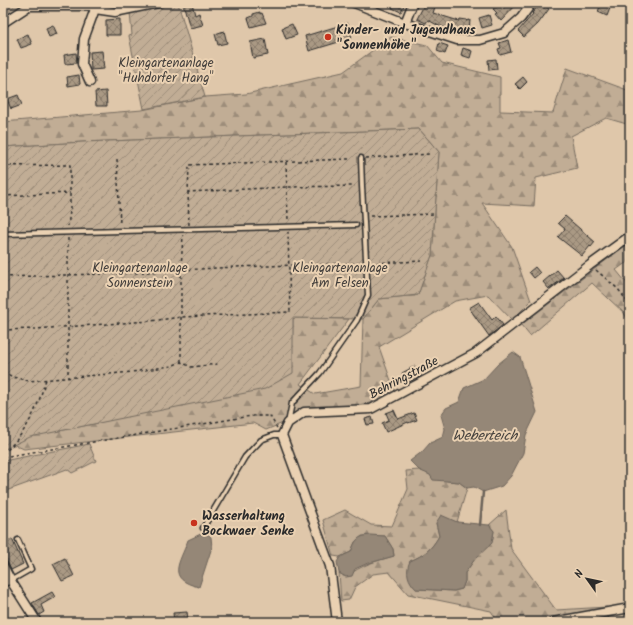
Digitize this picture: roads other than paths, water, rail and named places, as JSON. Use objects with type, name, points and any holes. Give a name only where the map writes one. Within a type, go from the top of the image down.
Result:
[{"type":"street","points":[[90,82],[82,64],[84,39],[93,9],[115,12],[158,3]]},
{"type":"street","points":[[354,3],[405,23],[457,40],[480,40],[504,33],[521,18],[532,3]]},
{"type":"street","points":[[405,23],[413,3]]},
{"type":"street","points":[[3,24],[28,5]]},
{"type":"street","name":"Behringstraße","points":[[282,435],[288,423],[304,412],[371,409],[398,396],[476,353],[630,236]]},
{"type":"street","points":[[282,435],[330,566],[337,622]]},
{"type":"street","points":[[3,566],[37,622]]},
{"type":"street","points":[[553,622],[630,608]]},
{"type":"lane","points":[[28,5],[93,9]]},
{"type":"lane","points":[[288,423],[292,403],[320,373],[356,320],[368,295],[361,158]]},
{"type":"lane","points":[[3,234],[356,225]]},
{"type":"lane","points":[[203,528],[245,457],[261,440],[274,435],[282,435]]},
{"type":"lane","points":[[3,585],[31,569],[18,540]]},
{"type":"water","name":"Weberteich","points":[[513,352],[520,357],[537,412],[526,435],[523,453],[511,476],[502,486],[483,492],[474,487],[467,488],[459,482],[433,480],[430,475],[419,470],[410,461],[423,451],[430,443],[443,437],[445,429],[441,415],[446,408],[459,402],[464,388],[484,379],[498,364]]},
{"type":"water","points":[[441,515],[457,522],[489,525],[494,531],[492,543],[475,559],[465,573],[465,581],[462,589],[454,591],[416,589],[408,576],[408,565],[410,561],[427,552],[436,541],[439,536],[436,523]]},
{"type":"water","points":[[205,532],[211,537],[212,547],[199,587],[188,584],[182,580],[178,575],[178,569],[188,540]]},
{"type":"water","points":[[370,535],[385,536],[393,549],[394,556],[366,564],[355,569],[352,576],[346,577],[339,573],[337,562],[340,557],[351,552],[355,542],[359,538]]},
{"type":"waterway","points":[[480,525],[483,492]]},
{"type":"place","name":"Kinder- und Jugendhaus \"Sonnenhöhe\"","points":[[328,37]]},
{"type":"place","name":"Wasserhaltung Bockwaer Senke","points":[[194,523]]},
{"type":"park label","name":"Kleingartenanlage \"Huhdorfer Hang\"","points":[[166,70]]},
{"type":"park label","name":"Kleingartenanlage Sonnenstein","points":[[140,276]]},
{"type":"park label","name":"Kleingartenanlage Am Felsen","points":[[340,276]]}]
